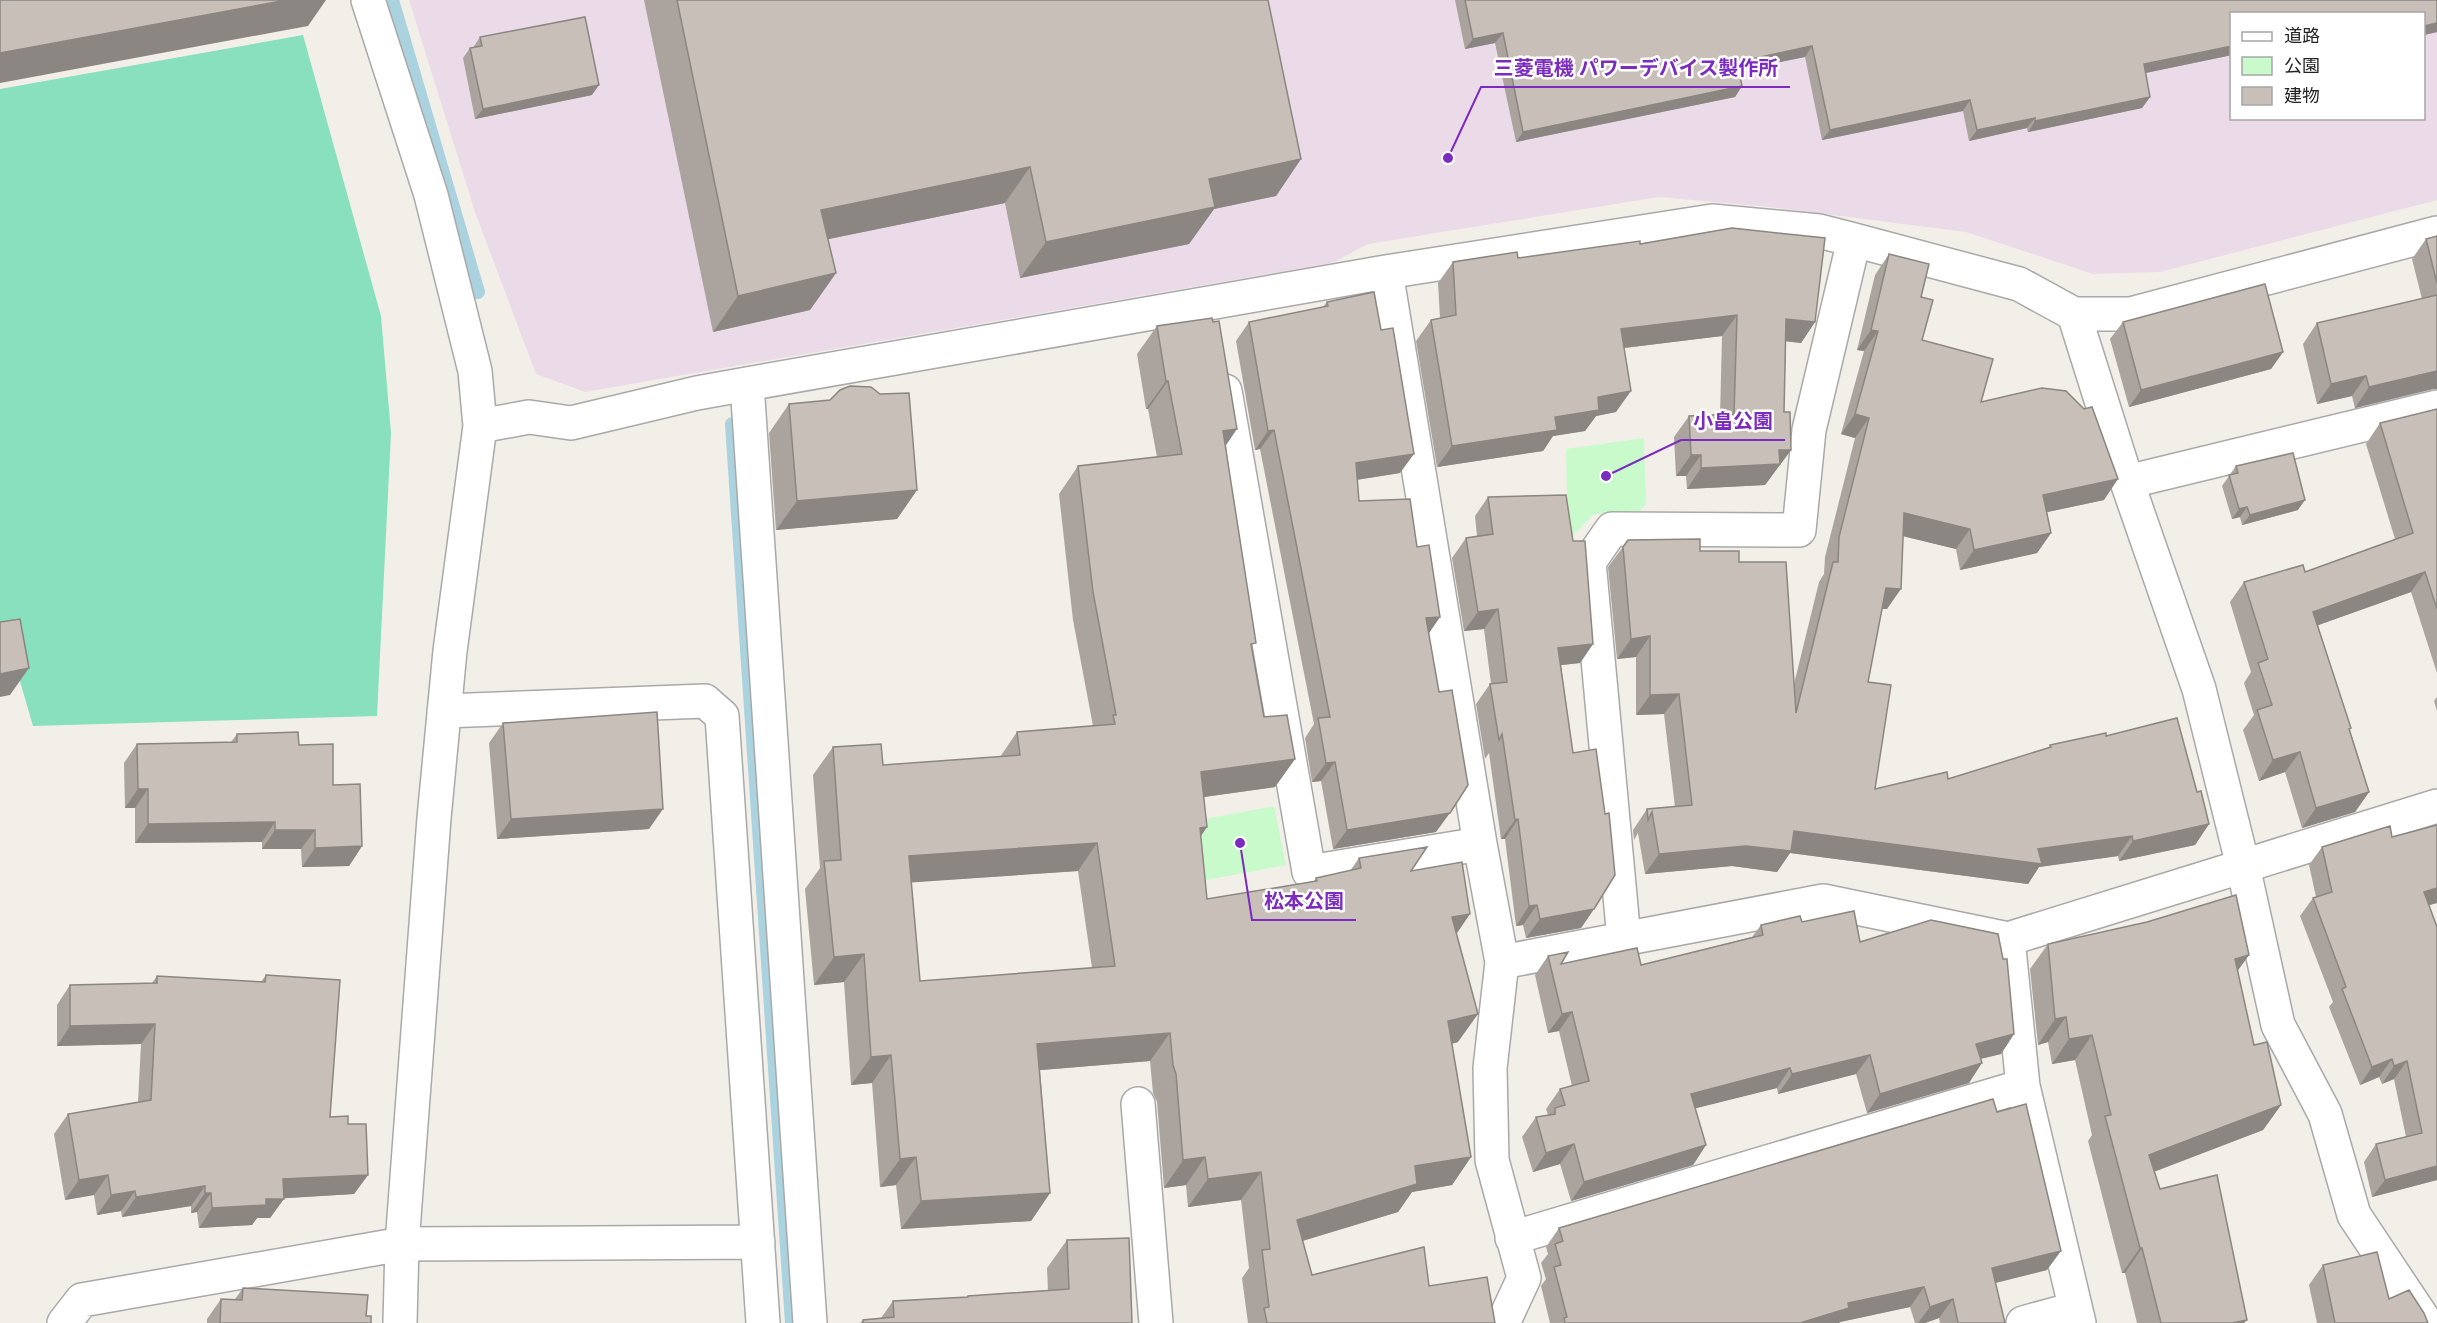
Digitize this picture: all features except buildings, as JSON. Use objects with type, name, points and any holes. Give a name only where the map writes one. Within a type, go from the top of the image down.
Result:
[{"type":"street","points":[[368,0],[431,195],[475,371],[480,426],[450,651],[434,818],[402,1244],[400,1323]]},
{"type":"street","points":[[480,426],[529,417],[571,423],[697,393],[747,384],[1212,315],[1386,272],[1712,221],[1819,231],[2019,284],[2074,314],[2131,314],[2437,233]]},
{"type":"street","points":[[1624,939],[1588,562],[1612,529],[1799,530],[1809,430],[1854,240]]},
{"type":"street","points":[[1386,272],[1480,844],[1502,962],[1490,1068],[1492,1160],[1524,1278],[1503,1323]]},
{"type":"street","points":[[2074,314],[2127,482],[2199,689],[2243,866],[2278,1026],[2325,1114],[2354,1215],[2426,1323]]},
{"type":"street","points":[[1220,361],[1310,872],[1480,844]]},
{"type":"street","points":[[747,384],[810,1323]]},
{"type":"street","points":[[2127,482],[2437,407]]},
{"type":"street","points":[[444,711],[705,701],[722,716],[763,1323]]},
{"type":"street","points":[[1502,962],[1823,901],[2008,939],[2437,806]]},
{"type":"street","points":[[2008,939],[2023,1086],[2077,1316],[2023,1323]]},
{"type":"street","points":[[1512,1238],[2023,1086]]},
{"type":"street","points":[[1138,1104],[1156,1323]]},
{"type":"street","points":[[64,1323],[82,1300],[402,1244],[758,1242]]},
{"type":"shaded area","points":[[409,0],[2437,0],[2437,200],[2160,272],[2093,274],[1966,232],[1770,207],[1659,197],[1368,244],[1332,263],[585,392],[536,374],[475,212]]},
{"type":"green space","points":[[303,35],[381,316],[391,433],[377,716],[33,726],[3,623],[0,624],[0,89]]},
{"type":"green space","points":[[1644,438],[1646,504],[1638,513],[1594,514],[1568,540],[1566,449]]},
{"type":"green space","points":[[1274,806],[1286,865],[1206,880],[1194,821]]},
{"type":"waterway","points":[[392,0],[478,292]]},
{"type":"waterway","points":[[732,424],[792,1323]]},
{"type":"place","name":"三菱電機 パワーデバイス製作所","points":[[1448,158]]},
{"type":"place","name":"小畠公園","points":[[1606,476]]},
{"type":"place","name":"松本公園","points":[[1240,843]]}]
